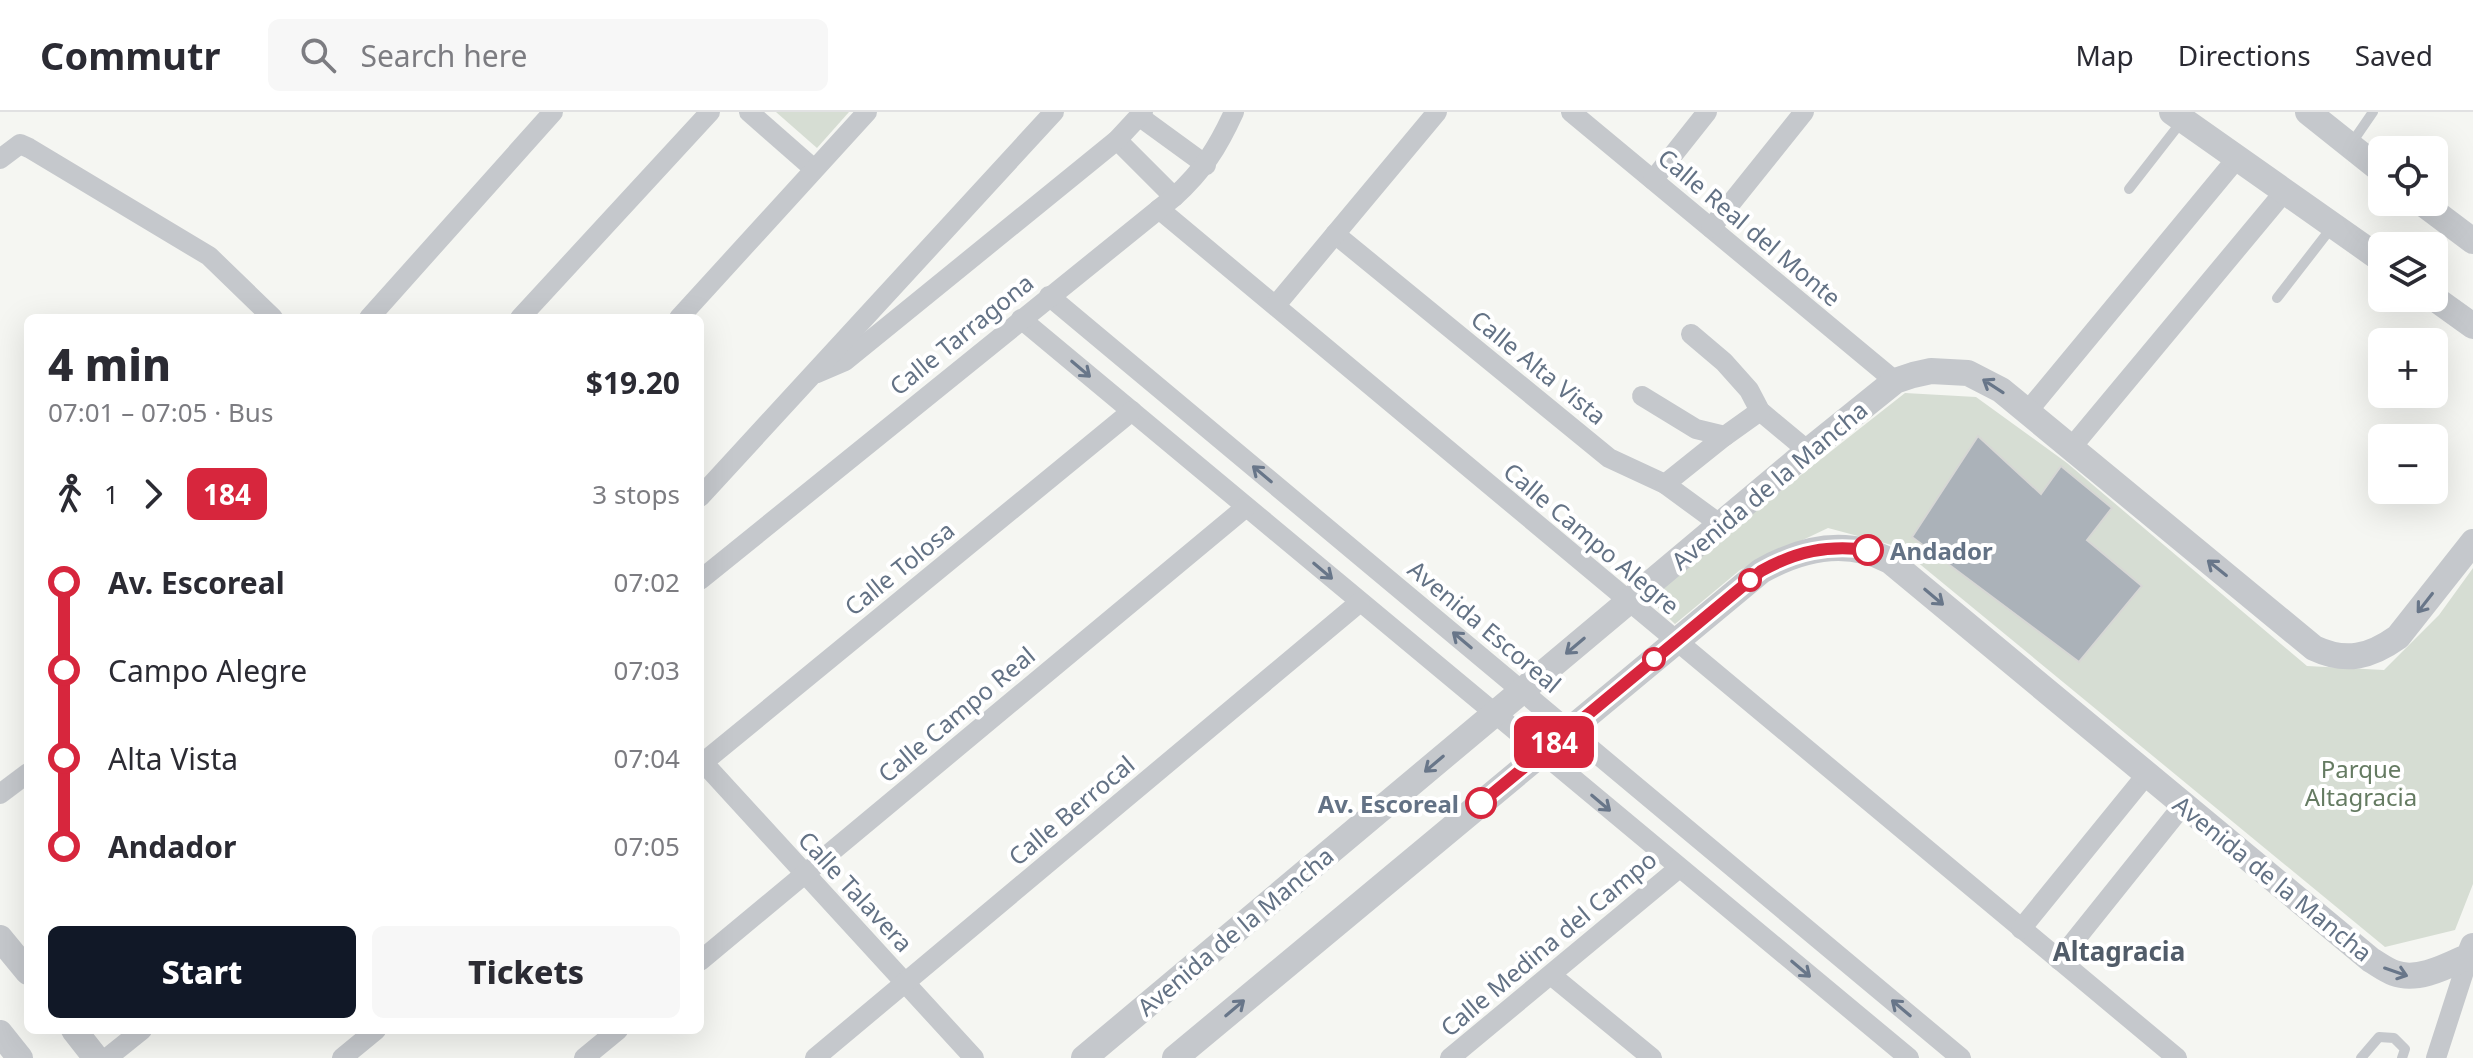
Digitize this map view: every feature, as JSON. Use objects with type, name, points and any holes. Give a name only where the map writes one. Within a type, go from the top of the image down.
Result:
[{"type":"street","points":[[373,314],[553,112]]},
{"type":"street","points":[[524,314],[710,112]]},
{"type":"street","points":[[749,112],[814,169]]},
{"type":"street","points":[[683,314],[867,112]]},
{"type":"street","points":[[704,493],[1054,112]]},
{"type":"street","name":"Calle Tarragona","points":[[704,577],[1166,203],[1206,165],[1234,112]]},
{"type":"street","points":[[1276,305],[1437,112]]},
{"type":"street","name":"Calle Real del Monte","points":[[1571,112],[1895,381]]},
{"type":"street","points":[[1653,180],[1707,112]]},
{"type":"street","points":[[1711,228],[1804,112]]},
{"type":"street","points":[[2308,112],[2368,160]]},
{"type":"street","points":[[809,376],[845,361],[1117,140],[1142,115],[1206,165]]},
{"type":"street","points":[[2177,116],[2368,250]]},
{"type":"street","name":"Calle Campo Alegre","points":[[1117,140],[1166,203],[1276,305],[1627,602],[2177,1058]]},
{"type":"street","points":[[0,159],[20,144],[29,148],[209,256],[269,314]]},
{"type":"street","points":[[2027,412],[2238,157]]},
{"type":"street","points":[[2071,448],[2285,191]]},
{"type":"street","points":[[2440,216],[2473,241]]},
{"type":"street","name":"Calle Alta Vista","points":[[1335,234],[1609,458],[1665,484],[1721,525]]},
{"type":"street","points":[[902,276],[909,290],[922,298]]},
{"type":"street","name":"Avenida Escoreal","points":[[1049,296],[1961,1058]]},
{"type":"street","points":[[2448,308],[2473,326]]},
{"type":"street","points":[[1021,319],[1909,1058]]},
{"type":"street","points":[[1691,334],[1733,371],[1749,390],[1760,411],[1808,451]]},
{"type":"street","name":"Avenida de la Mancha","points":[[1084,1058],[1895,381],[1931,371],[1968,373],[2001,390],[2314,648],[2330,656],[2363,655],[2382,648],[2398,637],[2473,542]]},
{"type":"street","points":[[1642,396],[1696,429],[1725,436]]},
{"type":"street","name":"Calle Tolosa","points":[[704,760],[1132,411]]},
{"type":"street","points":[[1665,484],[1760,411]]},
{"type":"street","name":"Calle Campo Real","points":[[704,958],[1246,507]]},
{"type":"street","name":"Avenida de la Mancha","points":[[1175,1058],[1761,571],[1786,557],[1823,549],[1872,551],[1890,561],[2371,960],[2392,973],[2409,976],[2446,967],[2471,951]]},
{"type":"street","name":"Calle Berrocal","points":[[815,1058],[1360,602]]},
{"type":"street","name":"Calle Talavera","points":[[704,765],[974,1058]]},
{"type":"street","points":[[2021,929],[2147,774]]},
{"type":"street","points":[[0,794],[24,776]]},
{"type":"street","points":[[2059,960],[2184,804]]},
{"type":"street","name":"Calle Medina del Campo","points":[[1450,1058],[1679,868]]},
{"type":"street","points":[[0,938],[24,967]]},
{"type":"street","points":[[2436,1058],[2471,951]]},
{"type":"street","points":[[1551,975],[1652,1058]]},
{"type":"street","points":[[0,1033],[20,1058]]},
{"type":"street","points":[[77,1034],[96,1058]]},
{"type":"street","points":[[107,1058],[137,1034]]},
{"type":"street","points":[[342,1058],[371,1034]]},
{"type":"street","points":[[584,1058],[613,1034]]},
{"type":"lane","points":[[2350,146],[2373,112]]},
{"type":"lane","points":[[2129,189],[2177,116]]},
{"type":"lane","points":[[2277,298],[2333,226]]},
{"type":"lane","points":[[2361,1058],[2379,1037],[2394,1038],[2405,1049],[2402,1058]]},
{"type":"green space","points":[[776,112],[849,112],[817,148]]},
{"type":"green space","name":"Parque Altagracia","points":[[1905,393],[1976,397],[2067,463],[2307,666],[2384,670],[2439,615],[2473,568],[2473,884],[2455,930],[2385,947],[1899,547],[1828,528],[1740,570],[1675,624],[1649,599]]},
{"type":"building","points":[[1978,436],[2041,494],[2061,466],[2112,508],[2087,540],[2142,586],[2079,662],[1912,537]]},
{"type":"bus line","name":"184","points":[[1481,803],[1761,571],[1786,557],[1823,549],[1868,550]]},
{"type":"place","name":"Andador","points":[[1868,550]]},
{"type":"place","name":"Av. Escoreal","points":[[1481,803]]},
{"type":"district","name":"Altagracia","points":[[2119,951]]}]
